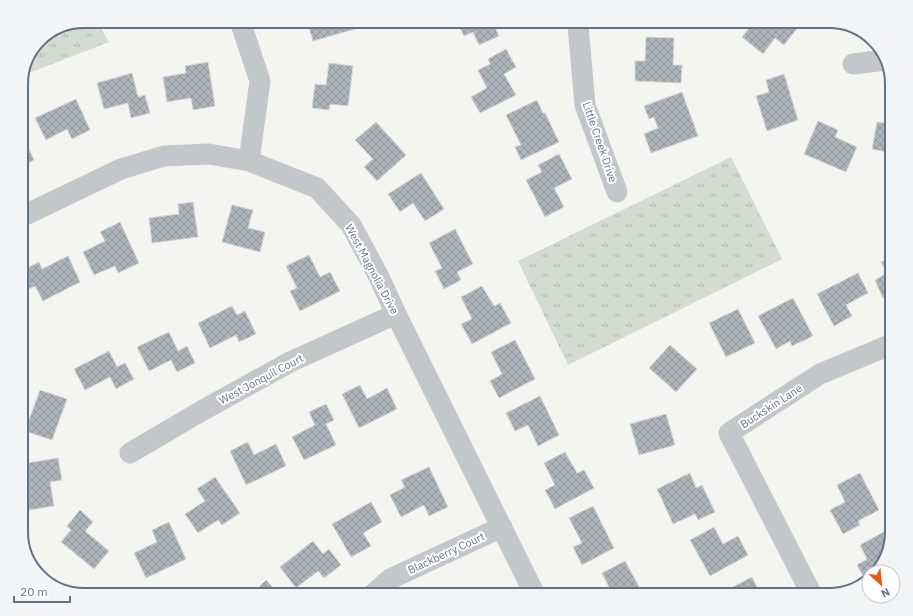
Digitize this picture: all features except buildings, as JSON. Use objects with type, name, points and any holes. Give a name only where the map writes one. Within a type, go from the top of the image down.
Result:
[{"type":"street","points":[[242,28],[260,81],[249,161]]},
{"type":"street","name":"Little Creek Drive","points":[[578,28],[585,105],[616,192]]},
{"type":"street","points":[[853,64],[880,61]]},
{"type":"street","name":"West Magnolia Drive","points":[[28,214],[121,170],[164,156],[209,154],[249,161],[317,188],[351,225],[378,275],[532,588]]},
{"type":"street","name":"West Jonquil Court","points":[[130,454],[198,413],[290,362],[396,314]]},
{"type":"street","name":"Buckskin Lane","points":[[808,588],[729,433],[820,374],[885,347]]},
{"type":"street","name":"Blackberry Court","points":[[380,588],[390,579],[502,527]]},
{"type":"green space","points":[[101,28],[109,42],[29,73],[34,59],[40,50],[53,37],[63,32],[73,29]]},
{"type":"green space","points":[[731,157],[782,259],[568,365],[518,261]]}]
